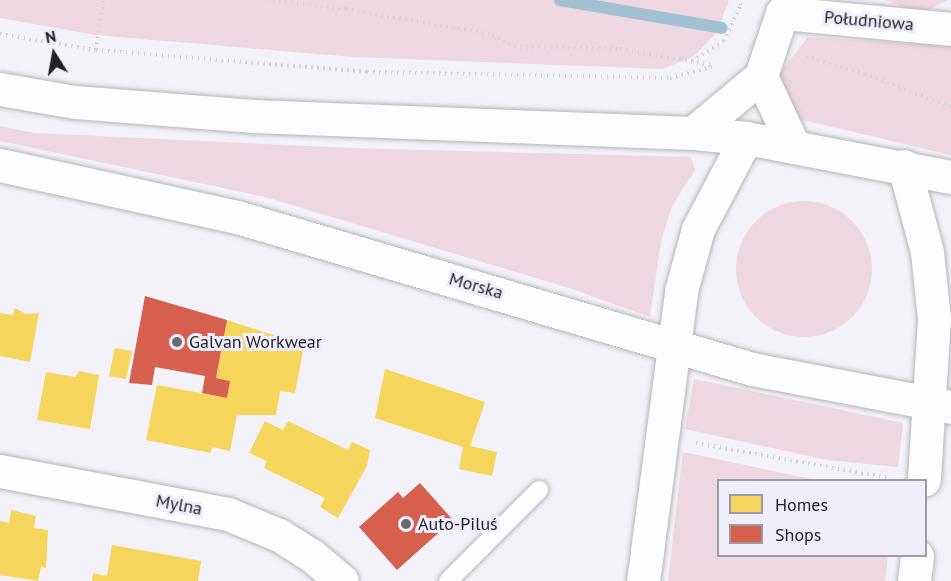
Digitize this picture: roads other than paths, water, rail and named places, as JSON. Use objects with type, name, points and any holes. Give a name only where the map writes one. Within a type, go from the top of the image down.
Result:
[{"type":"main road","name":"Południowa","points":[[761,76],[785,4],[951,29]]},
{"type":"main road","points":[[693,133],[761,76],[794,147]]},
{"type":"main road","points":[[0,89],[75,102],[253,116],[693,133],[746,138],[904,165],[951,177]]},
{"type":"main road","points":[[645,566],[681,291],[698,229],[746,138]]},
{"type":"main road","name":"Morska","points":[[0,165],[237,217],[578,315],[674,348],[752,369],[941,405]]},
{"type":"main road","points":[[904,165],[927,252],[941,405],[910,479]]},
{"type":"main road","name":"Mylna","points":[[0,471],[228,514],[279,535],[342,581]]},
{"type":"main road","points":[[914,581],[917,557]]},
{"type":"lane","points":[[448,581],[539,490]]},
{"type":"waterway","points":[[560,0],[722,28]]},
{"type":"place","name":"Galvan Workwear","points":[[177,342]]},
{"type":"place","name":"Auto-Piluś","points":[[406,524]]}]
